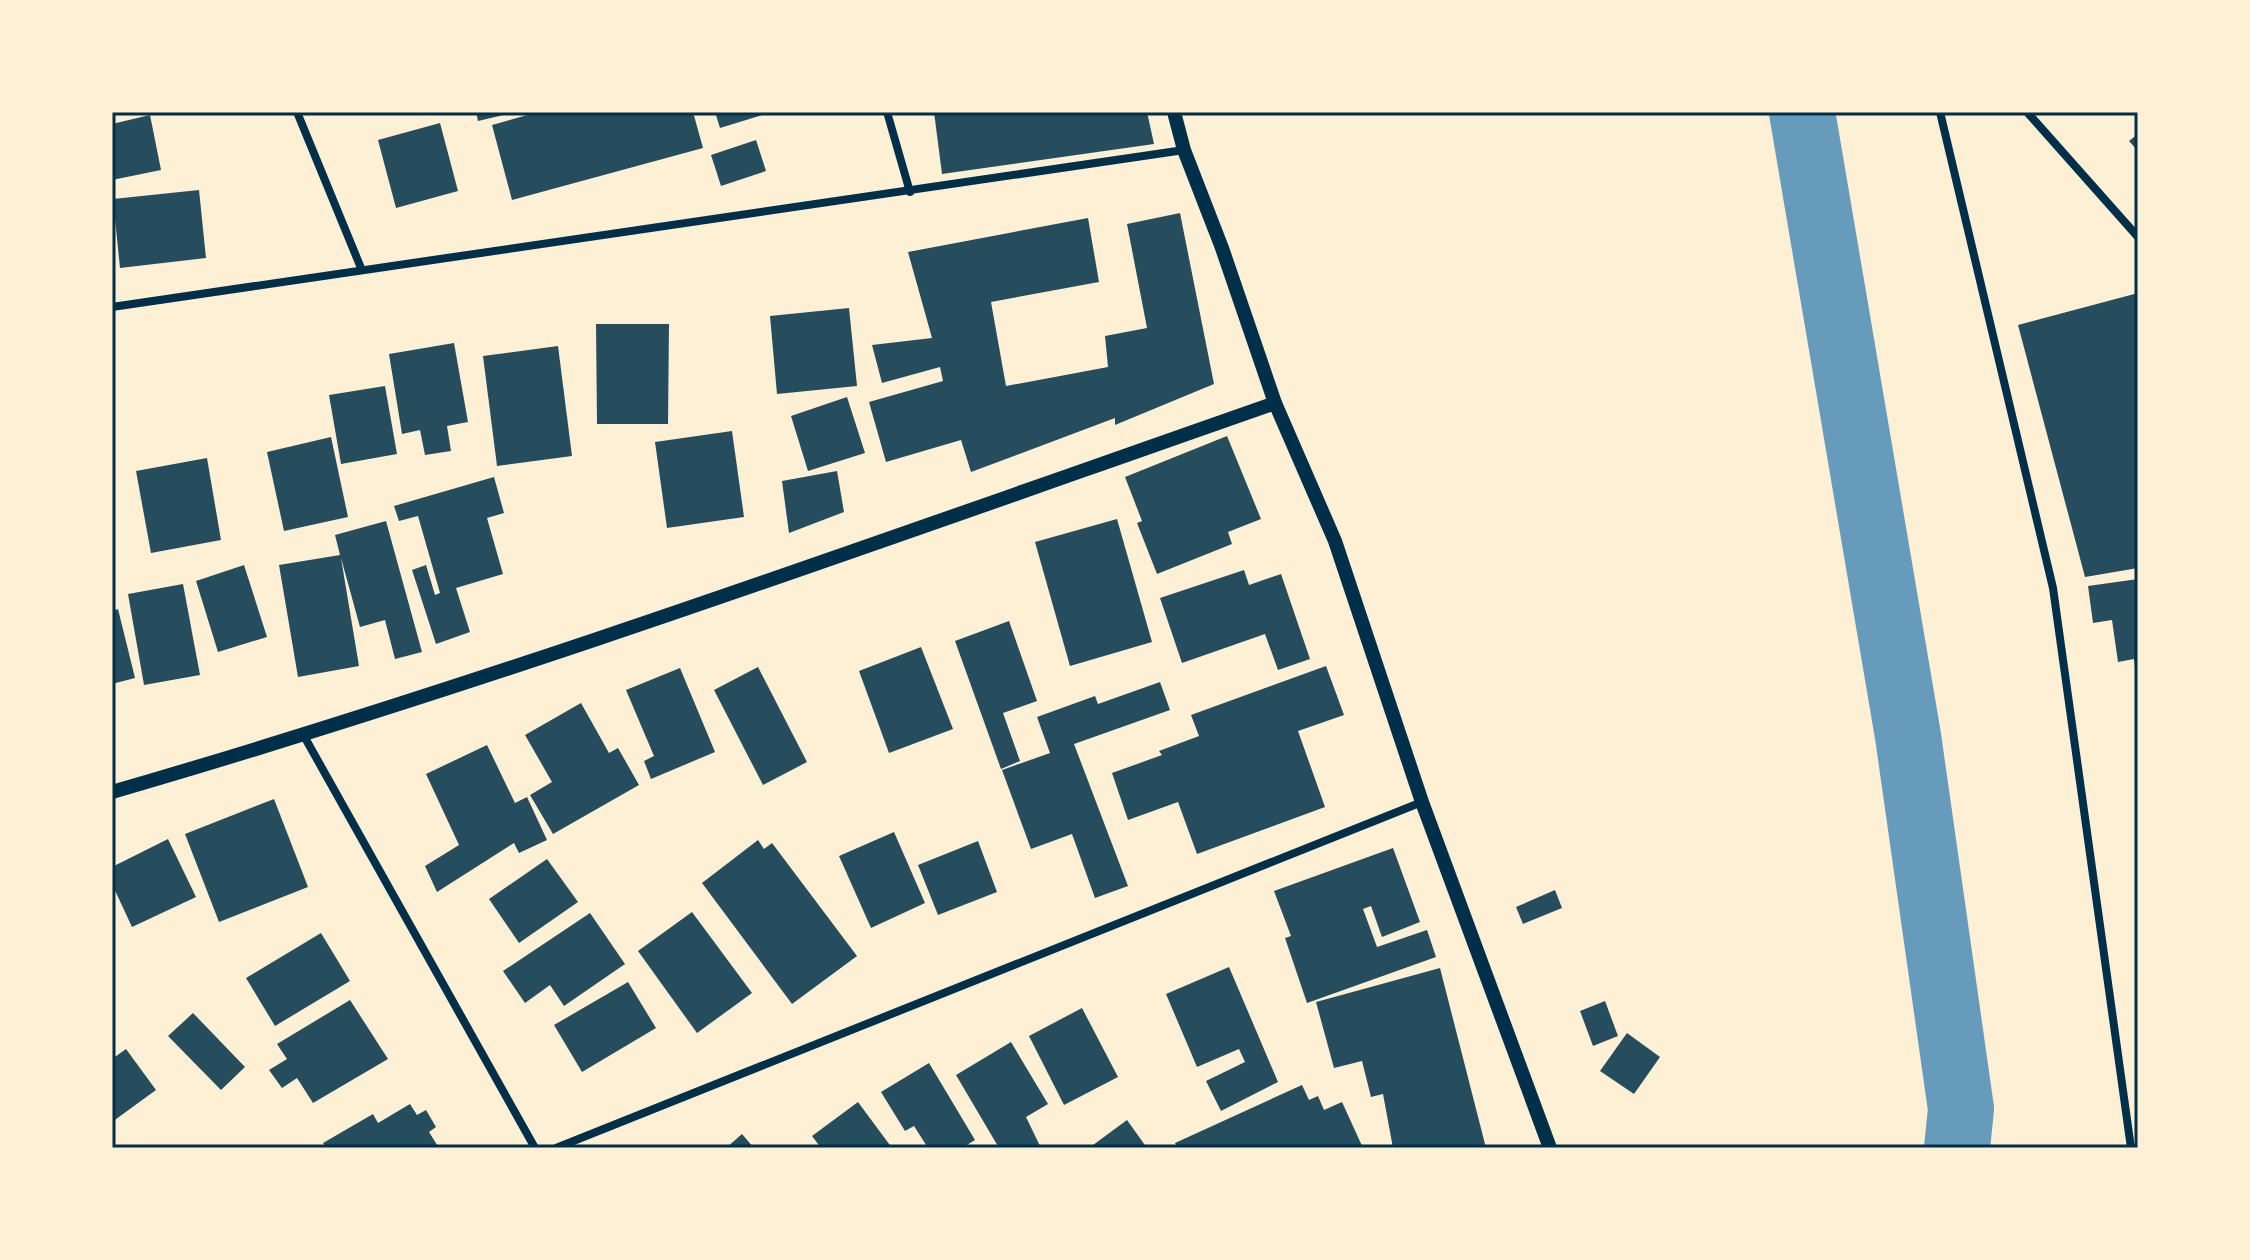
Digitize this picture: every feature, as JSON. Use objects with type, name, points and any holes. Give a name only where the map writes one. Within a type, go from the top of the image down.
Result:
[{"type":"street","points":[[297,112],[361,268]]},
{"type":"street","points":[[887,112],[910,192]]},
{"type":"street","points":[[1174,112],[1184,150],[1222,248],[1275,403],[1335,541],[1422,802],[1550,1148]]},
{"type":"street","points":[[1940,112],[2053,588],[2131,1148]]},
{"type":"street","points":[[2027,112],[2138,237]]},
{"type":"street","points":[[112,307],[361,268],[910,192],[1184,150]]},
{"type":"street","points":[[112,792],[304,736],[626,631],[1275,403]]},
{"type":"street","points":[[304,736],[535,1148]]},
{"type":"street","points":[[556,1148],[1422,802]]},
{"type":"building","points":[[476,112],[512,112],[512,113],[478,121]]},
{"type":"building","points":[[538,112],[693,112],[703,148],[512,200],[492,125]]},
{"type":"building","points":[[715,112],[769,112],[769,113],[720,128]]},
{"type":"building","points":[[934,112],[1147,112],[1154,144],[942,174]]},
{"type":"building","points":[[150,115],[161,170],[112,180],[112,124]]},
{"type":"building","points":[[440,123],[458,191],[396,208],[378,140]]},
{"type":"building","points":[[2138,134],[2138,151],[2129,141]]},
{"type":"building","points":[[756,140],[766,171],[721,186],[711,155]]},
{"type":"building","points":[[199,190],[206,258],[120,268],[113,199]]},
{"type":"building","points":[[1180,213],[1214,384],[1115,425],[1115,418],[971,472],[961,440],[886,462],[869,402],[943,381],[940,367],[882,383],[872,345],[932,338],[908,252],[1088,218],[1099,282],[991,302],[1006,386],[1108,367],[1105,336],[1147,328],[1127,224]]},
{"type":"building","points":[[2138,293],[2138,568],[2085,577],[2018,325]]},
{"type":"building","points":[[849,308],[857,386],[777,394],[770,316]]},
{"type":"building","points":[[596,324],[669,324],[668,424],[597,424]]},
{"type":"building","points":[[454,343],[468,422],[447,426],[451,451],[425,455],[420,430],[402,434],[389,354]]},
{"type":"building","points":[[558,346],[572,456],[497,466],[483,356]]},
{"type":"building","points":[[385,386],[397,454],[341,464],[329,395]]},
{"type":"building","points":[[847,397],[865,453],[808,471],[791,416]]},
{"type":"building","points":[[732,431],[744,517],[667,528],[655,442]]},
{"type":"building","points":[[1227,436],[1261,519],[1228,532],[1232,544],[1157,574],[1137,523],[1142,521],[1125,477]]},
{"type":"building","points":[[331,437],[348,517],[284,531],[267,452]]},
{"type":"building","points":[[207,458],[221,540],[151,553],[136,471]]},
{"type":"building","points":[[837,471],[844,512],[789,533],[782,481]]},
{"type":"building","points":[[494,477],[504,513],[487,518],[503,574],[456,588],[470,632],[436,644],[412,570],[426,565],[435,595],[440,593],[418,516],[399,521],[394,506]]},
{"type":"building","points":[[1117,519],[1152,642],[1070,666],[1035,542]]},
{"type":"building","points":[[386,521],[422,652],[395,659],[385,620],[360,627],[341,558],[359,666],[298,677],[279,565],[340,555],[335,535]]},
{"type":"building","points":[[244,565],[267,637],[218,652],[196,581]]},
{"type":"building","points":[[1244,570],[1249,585],[1281,574],[1310,659],[1278,670],[1265,634],[1182,663],[1160,598]]},
{"type":"building","points":[[2138,579],[2136,676],[2134,659],[2118,662],[2112,620],[2093,623],[2088,586]]},
{"type":"building","points":[[183,584],[200,675],[144,685],[128,594]]},
{"type":"building","points":[[118,609],[135,678],[112,684],[112,611]]},
{"type":"building","points":[[1009,621],[1037,701],[1003,713],[1020,761],[1001,769],[955,641]]},
{"type":"building","points":[[921,647],[953,729],[889,753],[859,671]]},
{"type":"building","points":[[1326,666],[1344,715],[1298,731],[1325,807],[1197,854],[1178,802],[1128,820],[1112,773],[1162,755],[1159,751],[1199,736],[1191,715]]},
{"type":"building","points":[[758,667],[807,762],[763,785],[714,690]]},
{"type":"building","points":[[680,668],[715,752],[651,779],[644,761],[654,756],[626,690]]},
{"type":"building","points":[[1160,682],[1170,710],[1074,744],[1128,886],[1095,898],[1072,834],[1031,849],[1002,770],[1050,753],[1037,717],[1095,696],[1098,704]]},
{"type":"building","points":[[581,703],[609,753],[618,748],[639,785],[553,834],[530,795],[552,782],[525,735]]},
{"type":"building","points":[[487,745],[515,803],[527,797],[547,840],[519,853],[514,843],[437,892],[425,866],[459,845],[426,774]]},
{"type":"building","points":[[274,799],[308,887],[219,922],[185,834]]},
{"type":"building","points":[[894,832],[925,903],[871,928],[839,856]]},
{"type":"building","points":[[168,839],[196,897],[132,927],[112,884],[112,867]]},
{"type":"building","points":[[758,840],[764,849],[772,843],[857,956],[792,1004],[702,883]]},
{"type":"building","points":[[978,841],[997,892],[938,915],[918,865]]},
{"type":"building","points":[[1393,848],[1420,922],[1382,937],[1371,906],[1363,909],[1377,947],[1427,930],[1436,957],[1307,1003],[1285,938],[1291,936],[1274,891]]},
{"type":"building","points":[[547,859],[578,902],[519,943],[489,899]]},
{"type":"building","points":[[1555,890],[1562,908],[1523,924],[1516,907]]},
{"type":"building","points":[[692,912],[752,993],[697,1033],[638,951]]},
{"type":"building","points":[[590,913],[625,964],[564,1006],[550,985],[525,1003],[503,971]]},
{"type":"building","points":[[321,933],[350,981],[275,1026],[246,978]]},
{"type":"building","points":[[1229,967],[1278,1082],[1221,1111],[1206,1081],[1245,1062],[1239,1049],[1197,1067],[1166,994]]},
{"type":"building","points":[[1440,968],[1486,1148],[1393,1148],[1383,1094],[1371,1097],[1362,1061],[1334,1068],[1316,1002]]},
{"type":"building","points":[[628,982],[656,1028],[582,1072],[554,1025]]},
{"type":"building","points":[[350,1000],[388,1059],[313,1103],[297,1078],[282,1088],[269,1070],[287,1059],[277,1044]]},
{"type":"building","points":[[1605,1001],[1618,1036],[1593,1046],[1580,1011]]},
{"type":"building","points":[[1082,1008],[1118,1077],[1064,1105],[1029,1036]]},
{"type":"building","points":[[193,1013],[245,1067],[221,1090],[168,1036]]},
{"type":"building","points":[[1627,1033],[1660,1057],[1634,1094],[1600,1071]]},
{"type":"building","points":[[1011,1042],[1048,1104],[1026,1117],[1041,1148],[999,1148],[956,1075]]},
{"type":"building","points":[[126,1049],[156,1090],[112,1122],[112,1059]]},
{"type":"building","points":[[929,1063],[975,1140],[962,1148],[928,1148],[914,1126],[905,1131],[881,1092]]},
{"type":"building","points":[[1302,1085],[1309,1100],[1318,1096],[1324,1110],[1342,1102],[1363,1148],[1177,1148],[1175,1143]]},
{"type":"building","points":[[858,1102],[892,1148],[821,1148],[812,1136]]},
{"type":"building","points":[[410,1104],[417,1115],[426,1110],[436,1127],[429,1132],[439,1148],[326,1148],[323,1143],[373,1114],[378,1123]]},
{"type":"building","points":[[1127,1120],[1147,1148],[1089,1148]]},
{"type":"building","points":[[742,1134],[754,1148],[726,1148]]},
{"type":"waterway","points":[[1802,112],[1908,736],[1961,1109],[1957,1148]]}]
